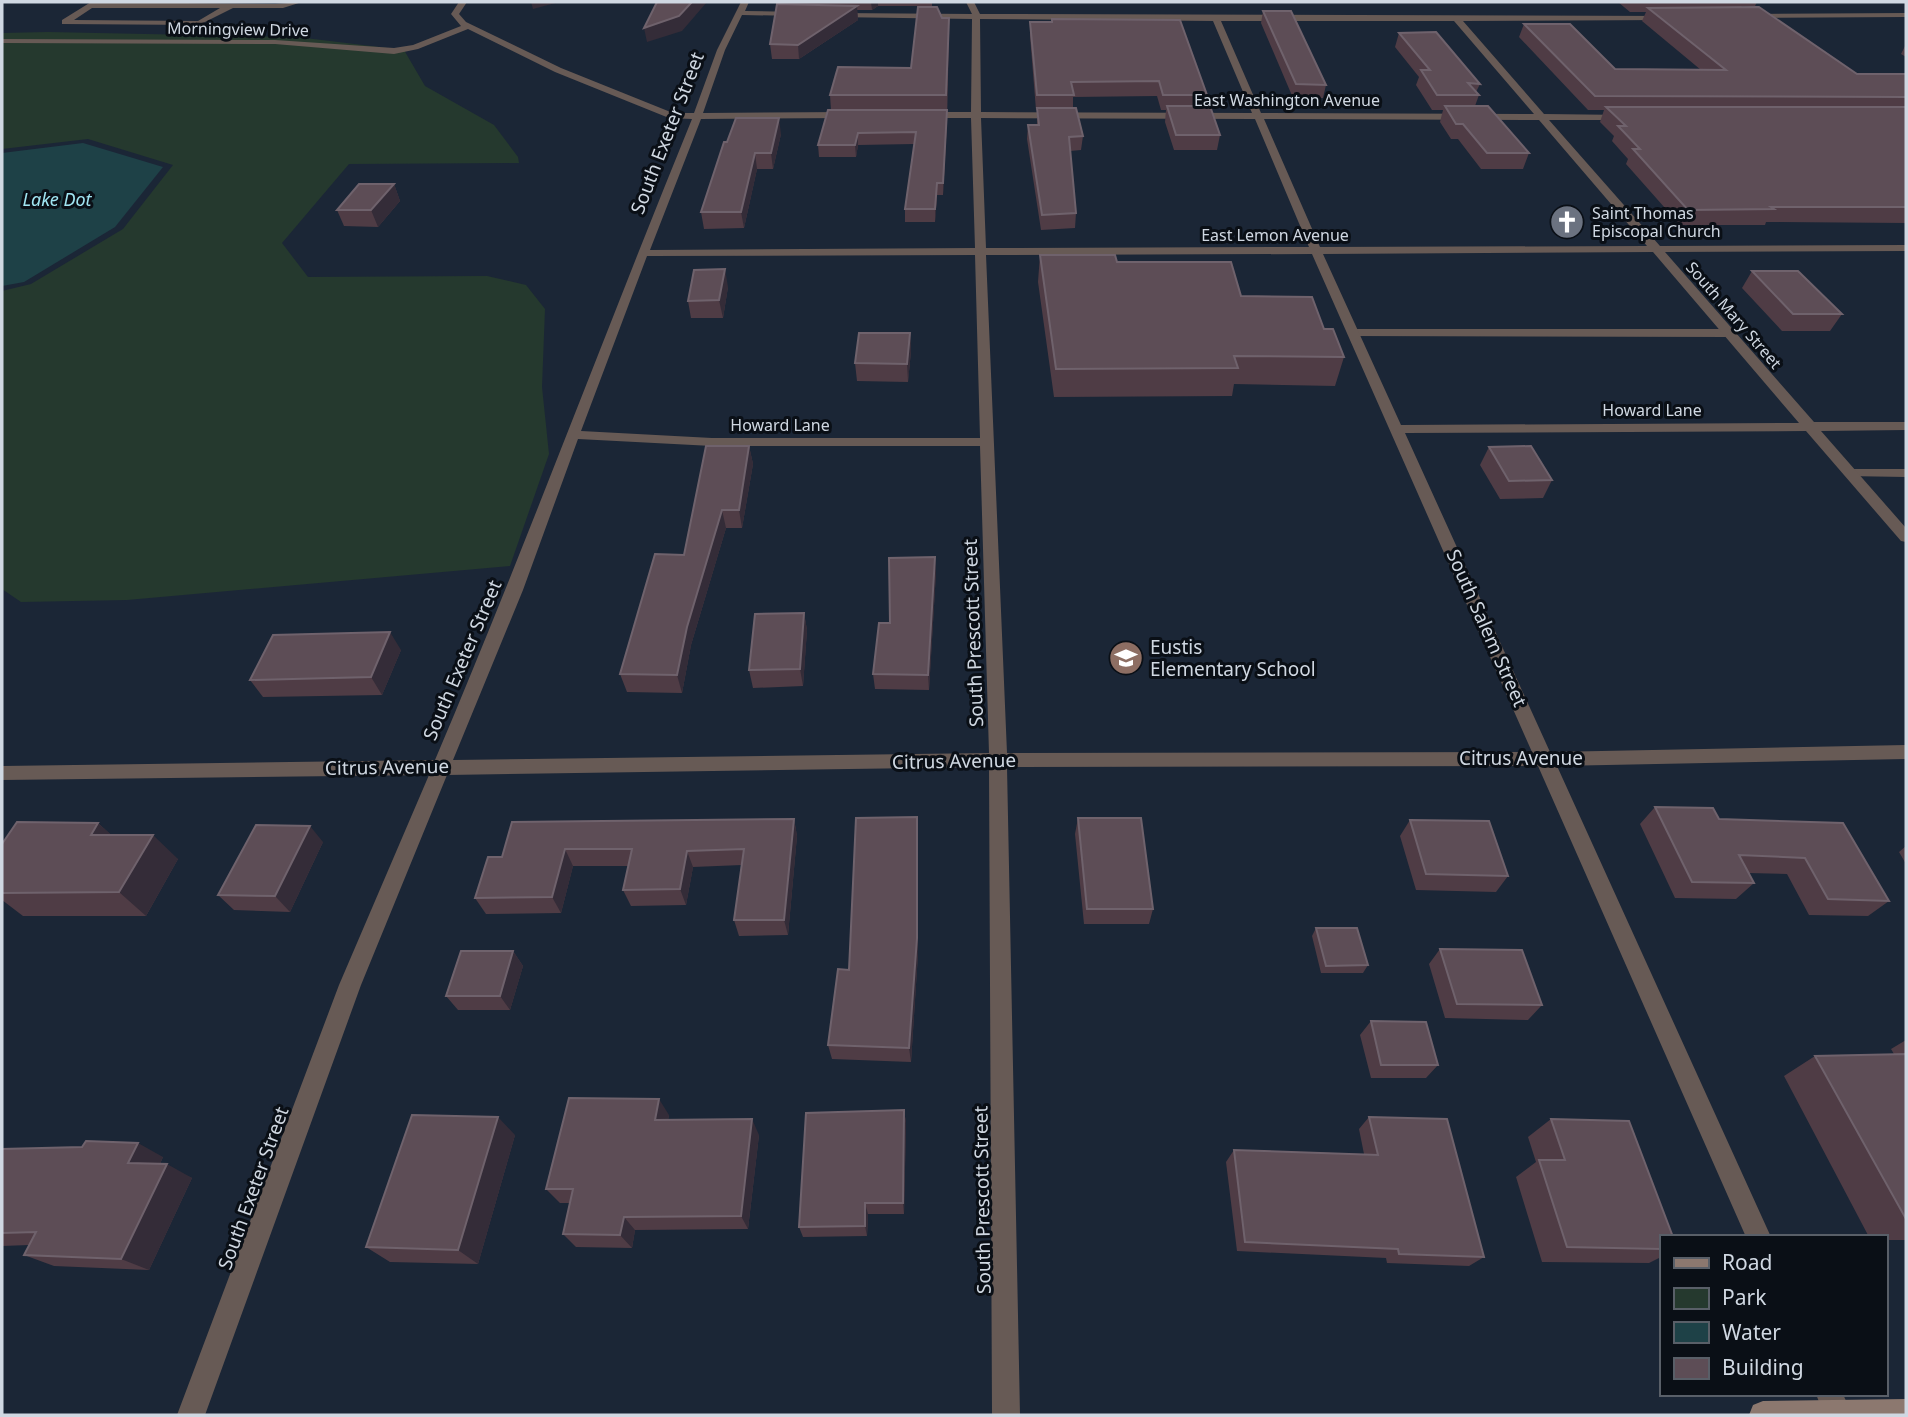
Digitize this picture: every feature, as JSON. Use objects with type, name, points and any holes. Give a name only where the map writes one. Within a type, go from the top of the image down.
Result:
[{"type":"main road","points":[[1763,1415],[1835,1408],[1906,1413]]},
{"type":"street","points":[[229,6],[208,21],[199,23],[65,22],[93,4],[289,6],[298,2]]},
{"type":"street","points":[[463,2],[455,14],[469,26],[558,70],[672,116],[856,115]]},
{"type":"street","points":[[741,7],[804,15]]},
{"type":"street","name":"South Exeter Street","points":[[191,1415],[350,985],[515,590],[621,307],[645,253],[696,116],[741,7]]},
{"type":"street","points":[[830,15],[973,10],[1216,19],[1288,14],[1457,19],[1682,18]]},
{"type":"street","name":"South Prescott Street","points":[[973,10],[998,760],[1006,1415]]},
{"type":"street","points":[[1742,17],[1906,15]]},
{"type":"street","name":"South Salem Street","points":[[1216,19],[1316,250],[1758,1235]]},
{"type":"street","name":"South Mary Street","points":[[1457,19],[1538,116],[1906,537]]},
{"type":"street","name":"Morningview Drive","points":[[2,41],[275,42],[394,51],[415,47],[469,26]]},
{"type":"street","name":"East Washington Avenue","points":[[909,115],[1632,117]]},
{"type":"street","name":"East Lemon Avenue","points":[[645,253],[1906,248]]},
{"type":"street","points":[[1354,333],[1729,333]]},
{"type":"street","name":"Howard Lane","points":[[1398,429],[1906,426]]},
{"type":"street","name":"Howard Lane","points":[[573,435],[712,442],[988,442]]},
{"type":"street","points":[[1851,473],[1906,473]]},
{"type":"street","name":"Citrus Avenue","points":[[2,773],[441,766],[713,766],[998,760],[1546,759],[1906,752]]},
{"type":"green space","points":[[2,33],[297,37],[404,50],[425,86],[494,125],[518,157],[519,163],[349,164],[282,243],[308,277],[487,276],[526,285],[545,309],[542,387],[549,454],[510,566],[127,600],[21,602],[2,589],[2,291],[31,284],[123,229],[173,165],[88,139],[2,149]]},
{"type":"water","name":"Lake Dot","points":[[83,143],[163,167],[115,227],[24,282],[2,286],[2,153]]},
{"type":"building","points":[[657,2],[692,2],[679,16],[644,28]]},
{"type":"building","points":[[777,4],[857,6],[798,45],[770,44]]},
{"type":"building","points":[[918,7],[937,7],[942,18],[949,18],[946,95],[830,95],[838,67],[911,68]]},
{"type":"building","points":[[1759,7],[1857,74],[1906,74],[1906,97],[1595,96],[1524,24],[1570,24],[1615,69],[1726,70],[1648,8]]},
{"type":"building","points":[[1263,11],[1291,11],[1326,85],[1296,84]]},
{"type":"building","points":[[1052,19],[1180,20],[1207,95],[1163,95],[1159,81],[1071,82],[1074,95],[1037,95],[1030,22],[1052,22]]},
{"type":"building","points":[[1436,32],[1480,84],[1468,83],[1479,95],[1437,95],[1421,70],[1430,70],[1399,33]]},
{"type":"building","points":[[1167,106],[1210,106],[1220,135],[1176,135]]},
{"type":"building","points":[[1445,106],[1488,106],[1529,153],[1487,153],[1463,124],[1456,124]]},
{"type":"building","points":[[1606,107],[1906,107],[1906,207],[1688,210],[1633,149],[1640,149],[1618,126],[1626,126]]},
{"type":"building","points":[[1037,108],[1076,108],[1083,136],[1069,137],[1076,213],[1042,215],[1028,125],[1039,125]]},
{"type":"building","points":[[828,110],[947,110],[943,183],[937,183],[935,209],[905,209],[916,132],[858,133],[855,145],[818,145]]},
{"type":"building","points":[[736,118],[779,118],[771,153],[755,153],[741,212],[701,212],[724,142],[727,142]]},
{"type":"building","points":[[359,184],[394,184],[371,210],[337,210]]},
{"type":"building","points":[[1040,255],[1115,255],[1117,262],[1231,262],[1241,296],[1312,297],[1324,329],[1333,329],[1344,357],[1234,356],[1238,368],[1056,369]]},
{"type":"building","points":[[725,269],[719,300],[688,301],[694,270]]},
{"type":"building","points":[[1752,271],[1798,271],[1842,314],[1793,314]]},
{"type":"building","points":[[859,333],[910,333],[907,364],[855,363]]},
{"type":"building","points":[[706,446],[749,446],[739,510],[722,510],[687,627],[677,675],[620,674],[655,554],[684,555]]},
{"type":"building","points":[[1531,446],[1552,480],[1509,481],[1489,447]]},
{"type":"building","points":[[935,557],[928,675],[873,674],[879,623],[890,623],[889,558]]},
{"type":"building","points":[[804,613],[800,669],[749,670],[755,614]]},
{"type":"building","points":[[390,632],[371,677],[250,680],[273,635]]},
{"type":"building","points":[[1655,807],[1713,808],[1719,819],[1843,823],[1889,901],[1828,899],[1805,858],[1739,855],[1754,883],[1692,882]]},
{"type":"building","points":[[917,817],[917,938],[909,1048],[828,1045],[838,969],[849,970],[856,818]]},
{"type":"building","points":[[1078,818],[1141,818],[1153,909],[1087,909]]},
{"type":"building","points":[[794,819],[784,920],[734,920],[744,849],[687,851],[680,889],[623,890],[632,849],[565,849],[552,897],[475,898],[488,857],[502,857],[512,822]]},
{"type":"building","points":[[1410,820],[1489,821],[1508,876],[1426,874]]},
{"type":"building","points":[[17,822],[98,823],[91,835],[153,835],[119,892],[2,893],[2,844]]},
{"type":"building","points":[[256,825],[310,826],[275,896],[218,895]]},
{"type":"building","points":[[1316,928],[1357,928],[1368,965],[1326,966]]},
{"type":"building","points":[[1440,949],[1522,950],[1542,1005],[1457,1004]]},
{"type":"building","points":[[461,951],[513,951],[500,996],[446,996]]},
{"type":"building","points":[[1371,1021],[1426,1022],[1438,1065],[1381,1065]]},
{"type":"building","points":[[1906,1054],[1906,1219],[1815,1056]]},
{"type":"building","points":[[569,1098],[659,1099],[655,1120],[752,1119],[741,1216],[624,1217],[620,1235],[563,1234],[573,1189],[546,1189]]},
{"type":"building","points":[[904,1110],[903,1203],[865,1203],[865,1226],[799,1227],[806,1113]]},
{"type":"building","points":[[412,1115],[498,1117],[458,1250],[366,1247]]},
{"type":"building","points":[[1369,1117],[1447,1119],[1484,1257],[1399,1254],[1398,1249],[1245,1242],[1234,1150],[1378,1155]]},
{"type":"building","points":[[1551,1119],[1629,1121],[1672,1235],[1660,1235],[1660,1249],[1567,1247],[1539,1160],[1565,1160]]},
{"type":"building","points":[[86,1141],[138,1143],[128,1163],[167,1164],[121,1259],[24,1255],[36,1232],[2,1233],[2,1149],[82,1147]]},
{"type":"place","name":"Saint Thomas Episcopal Church","points":[[1567,222]]},
{"type":"place","name":"Eustis Elementary School","points":[[1126,658]]}]
